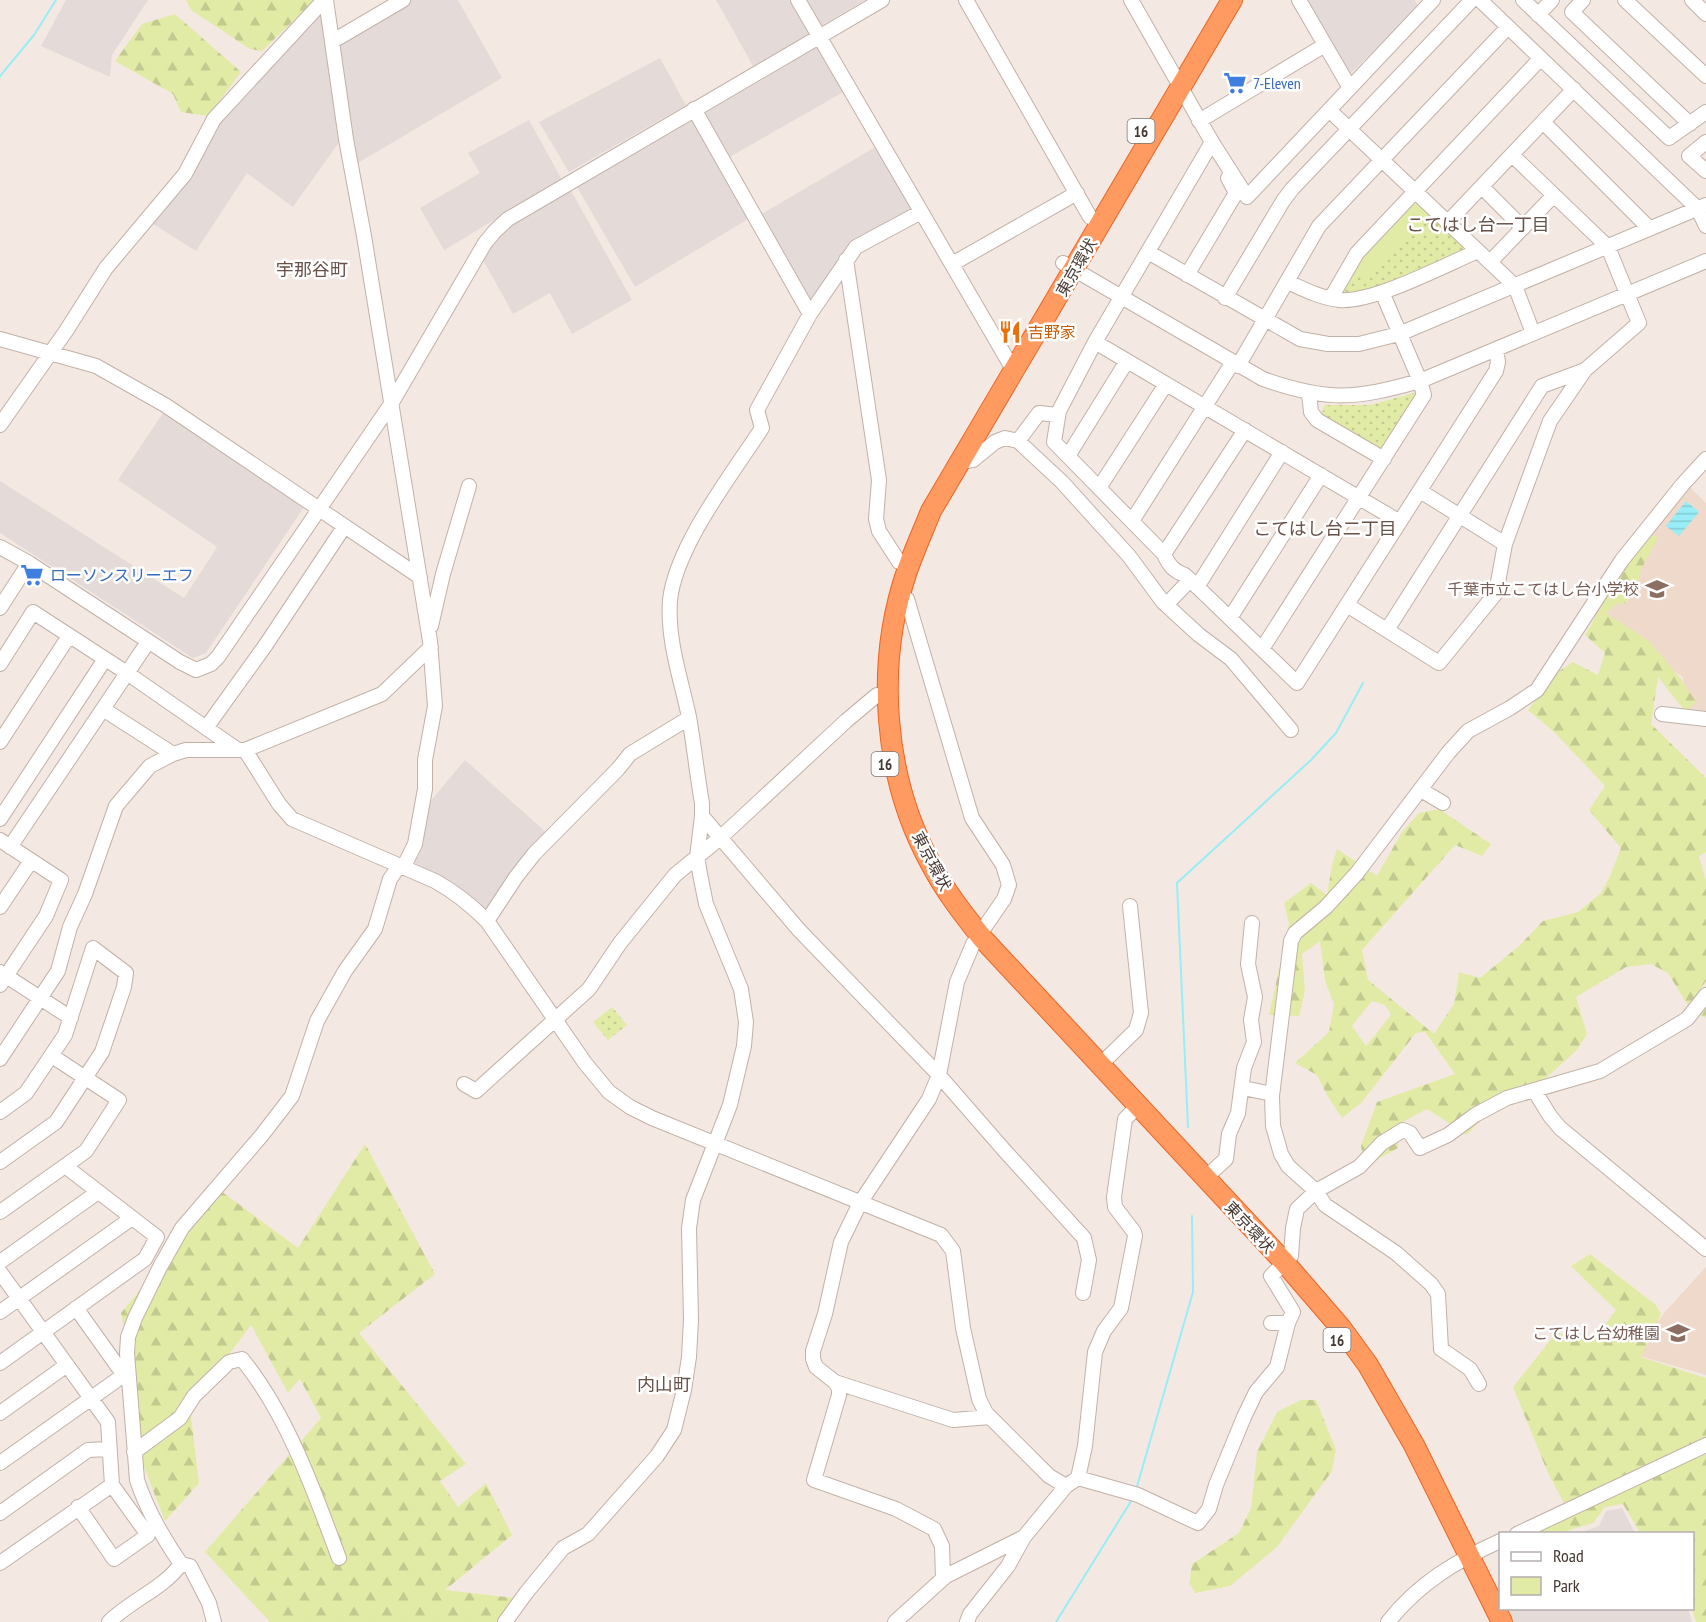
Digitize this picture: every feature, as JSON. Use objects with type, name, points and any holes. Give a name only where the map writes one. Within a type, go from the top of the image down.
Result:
[{"type":"highway","name":"東京環状","points":[[1219,0],[1177,82],[1011,365],[925,502],[911,529],[892,582],[881,632],[877,695],[882,750],[892,795],[906,837],[937,897],[1100,1065],[1134,1110],[1205,1178],[1281,1267],[1344,1349],[1374,1394],[1464,1558],[1502,1622]]},
{"type":"highway","name":"東京環状","points":[[1069,266],[1090,217],[1232,0]]},
{"type":"highway","name":"東京環状","points":[[1011,365],[932,512],[907,570],[900,594],[893,625],[888,670],[888,708],[893,749],[901,786],[914,829],[930,863],[976,938],[1281,1267]]},
{"type":"highway","name":"東京環状","points":[[1464,1558],[1490,1622]]},
{"type":"street","points":[[214,1622],[209,1603],[190,1566],[181,1564],[168,1544],[142,1496],[137,1480],[127,1353],[128,1337],[135,1318],[182,1228],[262,1135],[292,1096],[317,1021],[345,971],[375,929],[390,879],[401,867],[415,844],[425,789],[425,760],[435,699],[430,641],[420,577],[346,139],[325,0]]},
{"type":"street","points":[[0,425],[66,331],[106,268],[185,174],[213,118],[325,0]]},
{"type":"street","points":[[333,41],[403,0]]},
{"type":"street","points":[[798,0],[1011,365]]},
{"type":"street","points":[[0,547],[29,563],[190,668],[203,668],[212,664],[391,404],[485,243],[495,231],[508,219],[534,203],[882,0]]},
{"type":"street","points":[[966,0],[1090,217]]},
{"type":"street","points":[[1131,0],[1199,121],[1247,197],[1433,0]]},
{"type":"street","points":[[1299,0],[1350,88]]},
{"type":"street","points":[[1225,298],[1283,201],[1472,0]]},
{"type":"street","points":[[1480,0],[1702,207],[1706,226]]},
{"type":"street","points":[[1522,0],[1669,138],[1706,112]]},
{"type":"street","points":[[1538,15],[1552,0]]},
{"type":"street","points":[[1583,0],[1572,12],[1690,124]]},
{"type":"street","points":[[1625,0],[1706,76]]},
{"type":"street","points":[[1692,0],[1706,14]]},
{"type":"street","points":[[1132,521],[1205,407],[1265,320],[1319,226],[1508,27]]},
{"type":"street","points":[[1199,121],[1325,45]]},
{"type":"street","points":[[1331,298],[1357,253],[1541,58]]},
{"type":"street","points":[[1448,222],[1574,89]]},
{"type":"street","points":[[694,109],[810,314]]},
{"type":"street","points":[[1329,110],[1416,189],[1515,286],[1533,333]]},
{"type":"street","points":[[1543,122],[1649,228]]},
{"type":"street","points":[[1212,142],[1095,342],[1058,415],[1054,442],[1164,554],[1168,564],[1175,571],[1194,583],[1297,683],[1496,371],[1498,362],[1496,349]]},
{"type":"street","points":[[1706,142],[1689,156],[1706,171]]},
{"type":"street","points":[[1347,605],[1439,663],[1496,593],[1505,544],[1550,421],[1585,370],[1639,323],[1608,247],[1512,155]]},
{"type":"street","points":[[1187,275],[1236,193],[1228,179],[1230,170]]},
{"type":"street","points":[[1482,187],[1523,228]]},
{"type":"street","points":[[952,264],[1077,193]]},
{"type":"street","points":[[1491,261],[1554,195]]},
{"type":"street","points":[[1148,252],[1300,339],[1328,344],[1359,344],[1399,334],[1702,207]]},
{"type":"street","points":[[506,1622],[563,1548],[588,1534],[657,1456],[674,1430],[689,1357],[691,1320],[689,1228],[693,1200],[730,1105],[744,1046],[746,1022],[741,989],[706,904],[697,857],[702,816],[689,718],[672,637],[670,599],[676,577],[684,554],[698,527],[762,428],[756,410],[810,314],[846,260],[856,247],[921,212]]},
{"type":"street","points":[[1288,282],[1314,295],[1350,300],[1382,292],[1478,251]]},
{"type":"street","points":[[846,260],[879,480],[876,519],[879,531],[899,561]]},
{"type":"street","points":[[1069,266],[1263,379],[1298,391],[1356,396],[1378,393],[1420,381],[1706,261]]},
{"type":"street","points":[[1262,649],[1424,395],[1382,292]]},
{"type":"street","points":[[0,339],[32,350],[96,366],[165,405],[420,577]]},
{"type":"street","points":[[1095,342],[1400,522]]},
{"type":"street","points":[[1068,456],[1127,361]]},
{"type":"street","points":[[1387,630],[1542,386],[1585,370]]},
{"type":"street","points":[[1099,488],[1166,384]]},
{"type":"street","points":[[1309,393],[1311,412],[1317,420],[1384,459]]},
{"type":"street","points":[[1018,441],[1039,412],[1058,415]]},
{"type":"street","points":[[1164,554],[1245,430]]},
{"type":"street","points":[[959,462],[973,460],[995,442],[1005,438],[1018,441],[1062,482],[1129,556],[1166,605],[1231,658],[1291,730]]},
{"type":"street","points":[[1166,605],[1194,583],[1282,452]]},
{"type":"street","points":[[1479,1384],[1470,1369],[1441,1349],[1438,1294],[1431,1284],[1396,1253],[1336,1215],[1325,1205],[1316,1191],[1288,1166],[1281,1154],[1273,1126],[1272,1094],[1291,941],[1295,933],[1326,907],[1357,873],[1448,753],[1468,731],[1537,690],[1622,560],[1706,459]]},
{"type":"street","points":[[1230,618],[1321,475]]},
{"type":"street","points":[[0,1059],[58,971],[70,927],[86,894],[116,806],[150,766],[172,754],[186,750],[241,750],[382,694],[430,641],[443,574],[469,486]]},
{"type":"street","points":[[1420,491],[1505,544]]},
{"type":"street","points":[[206,728],[265,646],[344,527]]},
{"type":"street","points":[[0,608],[29,563]]},
{"type":"street","points":[[900,594],[907,599],[972,818],[1003,864],[1008,877],[1008,891],[976,938],[954,993],[939,1075],[921,1113],[860,1203],[841,1242],[825,1314],[813,1351],[816,1367],[839,1388],[839,1395],[814,1479],[896,1509],[933,1529],[942,1546],[943,1579]]},
{"type":"street","points":[[0,664],[33,612],[241,750],[292,819],[454,892],[487,921],[585,1063],[609,1092],[630,1107],[652,1119],[941,1235],[949,1244],[956,1263],[963,1328],[979,1399],[986,1413],[1049,1476],[1066,1486]]},
{"type":"street","points":[[0,742],[69,636]]},
{"type":"street","points":[[71,1018],[2,978],[46,916],[61,880],[5,844],[103,709],[148,642]]},
{"type":"street","points":[[0,819],[105,659]]},
{"type":"street","points":[[465,1084],[476,1091],[589,988],[620,943],[675,875],[720,838],[846,720],[877,695]]},
{"type":"street","points":[[103,709],[172,754]]},
{"type":"street","points":[[1662,714],[1706,719]]},
{"type":"street","points":[[487,921],[534,854],[630,754],[689,718]]},
{"type":"street","points":[[1421,789],[1443,803]]},
{"type":"street","points":[[702,816],[799,930],[939,1075],[1084,1238],[1089,1260],[1083,1293]]},
{"type":"street","points":[[0,907],[31,861]]},
{"type":"street","points":[[1100,1065],[1136,1030],[1142,1013],[1130,906]]},
{"type":"street","points":[[1205,1178],[1226,1159],[1228,1134],[1238,1113],[1244,1068],[1254,1042],[1251,1020],[1255,997],[1248,964],[1252,923]]},
{"type":"street","points":[[0,1112],[26,1093],[65,1035],[93,948],[126,973],[124,987],[102,1052],[56,1122],[0,1162]]},
{"type":"street","points":[[1078,1478],[1134,1494],[1198,1523],[1209,1509],[1256,1380],[1278,1367],[1288,1323],[1293,1312],[1271,1276],[1291,1256],[1296,1212],[1316,1191],[1359,1167],[1382,1143],[1404,1130],[1410,1134],[1420,1148],[1448,1135],[1475,1115],[1508,1098],[1600,1071],[1687,1019],[1706,995]]},
{"type":"street","points":[[0,1212],[86,1151],[119,1100],[52,1056]]},
{"type":"street","points":[[1243,1088],[1272,1094]]},
{"type":"street","points":[[1534,1090],[1560,1128],[1706,1249]]},
{"type":"street","points":[[967,1622],[970,1614],[1008,1566],[1024,1537],[1066,1486],[1078,1478],[1085,1446],[1095,1352],[1104,1331],[1121,1308],[1135,1236],[1115,1207],[1114,1197],[1125,1119],[1134,1110]]},
{"type":"street","points":[[0,1363],[145,1259],[157,1237],[65,1166]]},
{"type":"street","points":[[0,1262],[98,1192]]},
{"type":"street","points":[[0,1312],[132,1218]]},
{"type":"street","points":[[0,1272],[108,1422],[112,1485],[148,1535],[114,1559],[78,1508]]},
{"type":"street","points":[[0,1463],[121,1377],[121,1371],[76,1308]]},
{"type":"street","points":[[1271,1323],[1288,1323]]},
{"type":"street","points":[[134,1452],[180,1418],[194,1396],[229,1362],[242,1359],[259,1380],[300,1459],[339,1558]]},
{"type":"street","points":[[0,1413],[66,1365]]},
{"type":"street","points":[[835,1382],[953,1419],[990,1417]]},
{"type":"street","points":[[1518,1532],[1706,1445]]},
{"type":"street","points":[[0,1513],[88,1450],[109,1449]]},
{"type":"street","points":[[0,1563],[112,1485]]},
{"type":"street","points":[[895,1622],[943,1579],[960,1568],[1024,1537]]},
{"type":"street","points":[[1388,1622],[1402,1605],[1427,1584],[1464,1558],[1499,1541]]},
{"type":"street","points":[[109,1622],[170,1578],[181,1564]]},
{"type":"shaded area","points":[[66,0],[148,0],[112,55],[110,77],[41,46]]},
{"type":"shaded area","points":[[408,0],[458,0],[502,78],[356,164],[337,41]]},
{"type":"shaded area","points":[[716,0],[794,0],[814,32],[753,66]]},
{"type":"shaded area","points":[[803,0],[865,0],[819,27]]},
{"type":"shaded area","points":[[1304,0],[1415,0],[1418,7],[1349,75]]},
{"type":"shaded area","points":[[323,6],[342,138],[293,207],[247,173],[196,251],[150,222],[217,120]]},
{"type":"shaded area","points":[[819,40],[847,90],[728,158],[701,111]]},
{"type":"shaded area","points":[[660,58],[686,105],[569,172],[539,122]]},
{"type":"shaded area","points":[[693,117],[750,218],[635,287],[577,187]]},
{"type":"shaded area","points":[[529,120],[562,180],[444,250],[420,208],[480,173],[468,153]]},
{"type":"shaded area","points":[[879,145],[913,205],[911,214],[851,245],[810,306],[758,216]]},
{"type":"shaded area","points":[[569,187],[632,300],[572,334],[550,293],[513,314],[482,258],[496,235]]},
{"type":"shaded area","points":[[165,410],[304,507],[206,653],[193,658],[0,533],[0,481],[184,598],[217,547],[118,480]]},
{"type":"shaded area","name":"千葉市立こてはし台小学校","points":[[1687,484],[1706,503],[1706,714],[1686,712],[1683,677],[1592,616],[1624,562]]},
{"type":"shaded area","points":[[465,760],[548,834],[486,912],[453,882],[409,864],[428,804]]},
{"type":"shaded area","name":"こてはし台幼稚園","points":[[1706,1267],[1706,1375],[1633,1354],[1666,1311]]},
{"type":"shaded area","points":[[1622,1508],[1634,1532],[1582,1532],[1599,1526],[1606,1511]]},
{"type":"shaded area","points":[[1509,1610],[1688,1610],[1692,1622],[1515,1622]]},
{"type":"green space","points":[[186,0],[315,0],[262,51],[250,49],[191,10]]},
{"type":"green space","points":[[175,14],[241,72],[208,116],[181,112],[173,94],[115,61],[142,24]]},
{"type":"green space","points":[[1417,199],[1466,244],[1466,252],[1374,290],[1339,295],[1360,253]]},
{"type":"green space","points":[[1411,201],[1416,201],[1428,214],[1369,279],[1354,265]]},
{"type":"green space","points":[[1414,393],[1418,399],[1384,452],[1320,418],[1325,405],[1370,405]]},
{"type":"green space","points":[[1646,530],[1658,538],[1640,571],[1638,586],[1626,603],[1617,604],[1606,613],[1649,641],[1681,679],[1696,702],[1685,711],[1658,677],[1651,724],[1706,778],[1706,852],[1699,856],[1706,881],[1706,981],[1699,991],[1706,995],[1706,1018],[1692,1012],[1668,973],[1651,964],[1626,967],[1576,997],[1587,1034],[1576,1051],[1546,1078],[1504,1095],[1467,1135],[1427,1109],[1397,1125],[1398,1148],[1364,1167],[1361,1146],[1377,1102],[1455,1074],[1425,1032],[1416,1033],[1361,1103],[1342,1118],[1317,1075],[1295,1063],[1329,1032],[1334,1004],[1325,981],[1320,941],[1302,954],[1305,991],[1299,1016],[1269,1015],[1289,924],[1284,903],[1311,883],[1327,895],[1337,849],[1377,876],[1402,832],[1419,813],[1439,809],[1491,844],[1482,856],[1455,845],[1362,950],[1368,980],[1434,1034],[1454,1004],[1459,972],[1480,978],[1519,946],[1543,921],[1578,912],[1601,893],[1621,848],[1589,810],[1605,786],[1555,733],[1528,710],[1559,671],[1573,662],[1598,675],[1605,653],[1585,635]],"holes":[[[1372,1001],[1385,1005],[1391,1015],[1366,1046],[1352,1026]]]},
{"type":"green space","points":[[612,1007],[627,1025],[608,1040],[593,1022]]},
{"type":"green space","points":[[365,1144],[435,1274],[359,1333],[466,1464],[440,1481],[458,1507],[486,1483],[512,1535],[445,1590],[515,1598],[498,1622],[270,1622],[205,1552],[321,1418],[300,1379],[288,1393],[251,1325],[190,1407],[199,1483],[165,1521],[142,1462],[134,1371],[121,1313],[221,1191],[298,1248]]},
{"type":"green space","points":[[1590,1254],[1656,1305],[1661,1314],[1641,1357],[1706,1378],[1706,1622],[1696,1622],[1692,1610],[1694,1532],[1639,1532],[1623,1504],[1605,1507],[1593,1523],[1563,1532],[1538,1532],[1571,1516],[1548,1473],[1513,1387],[1556,1333],[1593,1341],[1616,1310],[1571,1266]]},
{"type":"green space","points":[[1301,1400],[1316,1400],[1336,1450],[1332,1471],[1277,1547],[1230,1586],[1196,1593],[1189,1584],[1192,1564],[1239,1533],[1251,1508],[1257,1452],[1277,1412]]},
{"type":"water","points":[[1686,501],[1699,512],[1679,536],[1666,526]]},
{"type":"waterway","points":[[0,76],[34,35],[56,0]]},
{"type":"waterway","points":[[1188,1127],[1177,883],[1311,760],[1336,733],[1363,683]]},
{"type":"waterway","points":[[1136,1490],[1193,1292],[1192,1216]]},
{"type":"waterway","points":[[1056,1622],[1133,1498]]},
{"type":"place","name":"7-Eleven","points":[[1235,83]]},
{"type":"place","name":"吉野家","points":[[1010,332]]},
{"type":"place","name":"ローソンスリーエフ","points":[[32,575]]},
{"type":"place","name":"千葉市立こてはし台小学校","points":[[1657,589]]},
{"type":"place","name":"こてはし台幼稚園","points":[[1678,1333]]},
{"type":"district","name":"こてはし台一丁目","points":[[1478,224]]},
{"type":"district","name":"宇那谷町","points":[[312,269]]},
{"type":"district","name":"こてはし台二丁目","points":[[1325,528]]},
{"type":"district","name":"内山町","points":[[664,1384]]}]
